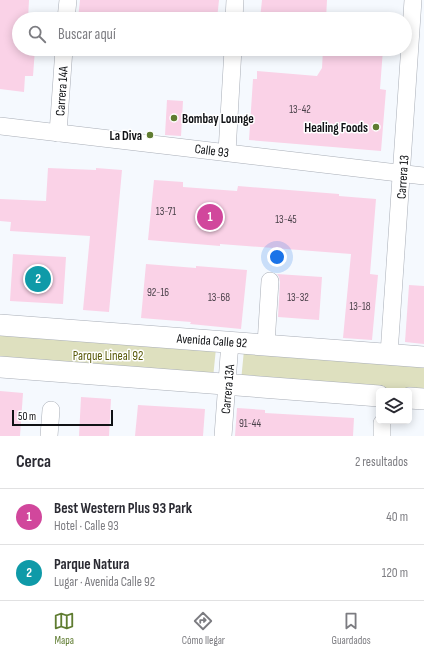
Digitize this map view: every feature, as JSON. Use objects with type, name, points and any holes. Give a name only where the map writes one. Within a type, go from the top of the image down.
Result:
[{"type":"main road","name":"Avenida Calle 92","points":[[0,324],[424,357]]},
{"type":"main road","points":[[0,367],[376,396]]},
{"type":"main road","points":[[412,398],[424,399]]},
{"type":"street","points":[[67,12],[68,0]]},
{"type":"street","points":[[234,12],[235,0]]},
{"type":"street","name":"Carrera 13","points":[[412,16],[413,0]]},
{"type":"street","name":"Carrera 14A","points":[[58,133],[64,56]]},
{"type":"street","points":[[227,152],[232,56]]},
{"type":"street","name":"Carrera 13","points":[[389,354],[409,56]]},
{"type":"street","name":"Calle 93","points":[[0,126],[424,176]]},
{"type":"street","points":[[266,344],[270,281]]},
{"type":"street","name":"Carrera 13A","points":[[223,436],[230,342]]},
{"type":"street","points":[[49,436],[50,410]]},
{"type":"green space","name":"Parque Lineal 92","points":[[0,331],[216,348],[213,378],[0,362]]},
{"type":"green space","points":[[244,350],[424,364],[424,395],[412,392],[412,388],[376,388],[376,391],[241,381]]},
{"type":"building","points":[[0,0],[29,0],[28,12],[12,12],[12,56],[34,56],[33,76],[25,76],[24,92],[0,89]]},
{"type":"building","points":[[80,0],[219,0],[218,12],[79,12]]},
{"type":"building","points":[[262,0],[327,0],[326,12],[261,12]]},
{"type":"building","points":[[323,56],[382,56],[380,89],[386,90],[381,151],[249,140],[253,79],[257,79],[257,71],[317,76],[322,68]]},
{"type":"building","name":"Bombay Lounge","points":[[167,100],[183,101],[181,136],[165,135]]},
{"type":"building","points":[[48,168],[96,170],[96,168],[122,170],[109,312],[83,310],[90,236],[10,231],[11,222],[0,221],[0,199],[46,201]]},
{"type":"building","points":[[154,180],[183,182],[183,187],[237,191],[238,186],[339,194],[339,196],[376,199],[370,274],[378,275],[372,340],[343,338],[351,254],[148,240]]},
{"type":"building","points":[[13,254],[66,257],[63,304],[10,301]]},
{"type":"building","points":[[146,264],[247,270],[241,329],[190,324],[191,322],[141,318]]},
{"type":"building","points":[[277,274],[322,277],[319,320],[278,317],[280,282]]},
{"type":"building","points":[[409,285],[424,286],[424,344],[405,342]]},
{"type":"building","points":[[0,391],[23,393],[20,436],[0,436]]},
{"type":"building","points":[[81,397],[111,399],[109,436],[79,436]]},
{"type":"building","points":[[138,405],[205,409],[203,436],[135,436]]},
{"type":"building","points":[[237,408],[265,410],[265,413],[354,418],[353,436],[235,436]]},
{"type":"place","name":"Bombay Lounge","points":[[174,118]]},
{"type":"place","name":"Healing Foods","points":[[376,127]]},
{"type":"place","name":"La Diva","points":[[150,135]]},
{"type":"place","name":"Best Western Plus 93 Park","points":[[210,217]]},
{"type":"place","name":"Parque Natura","points":[[38,279]]}]
